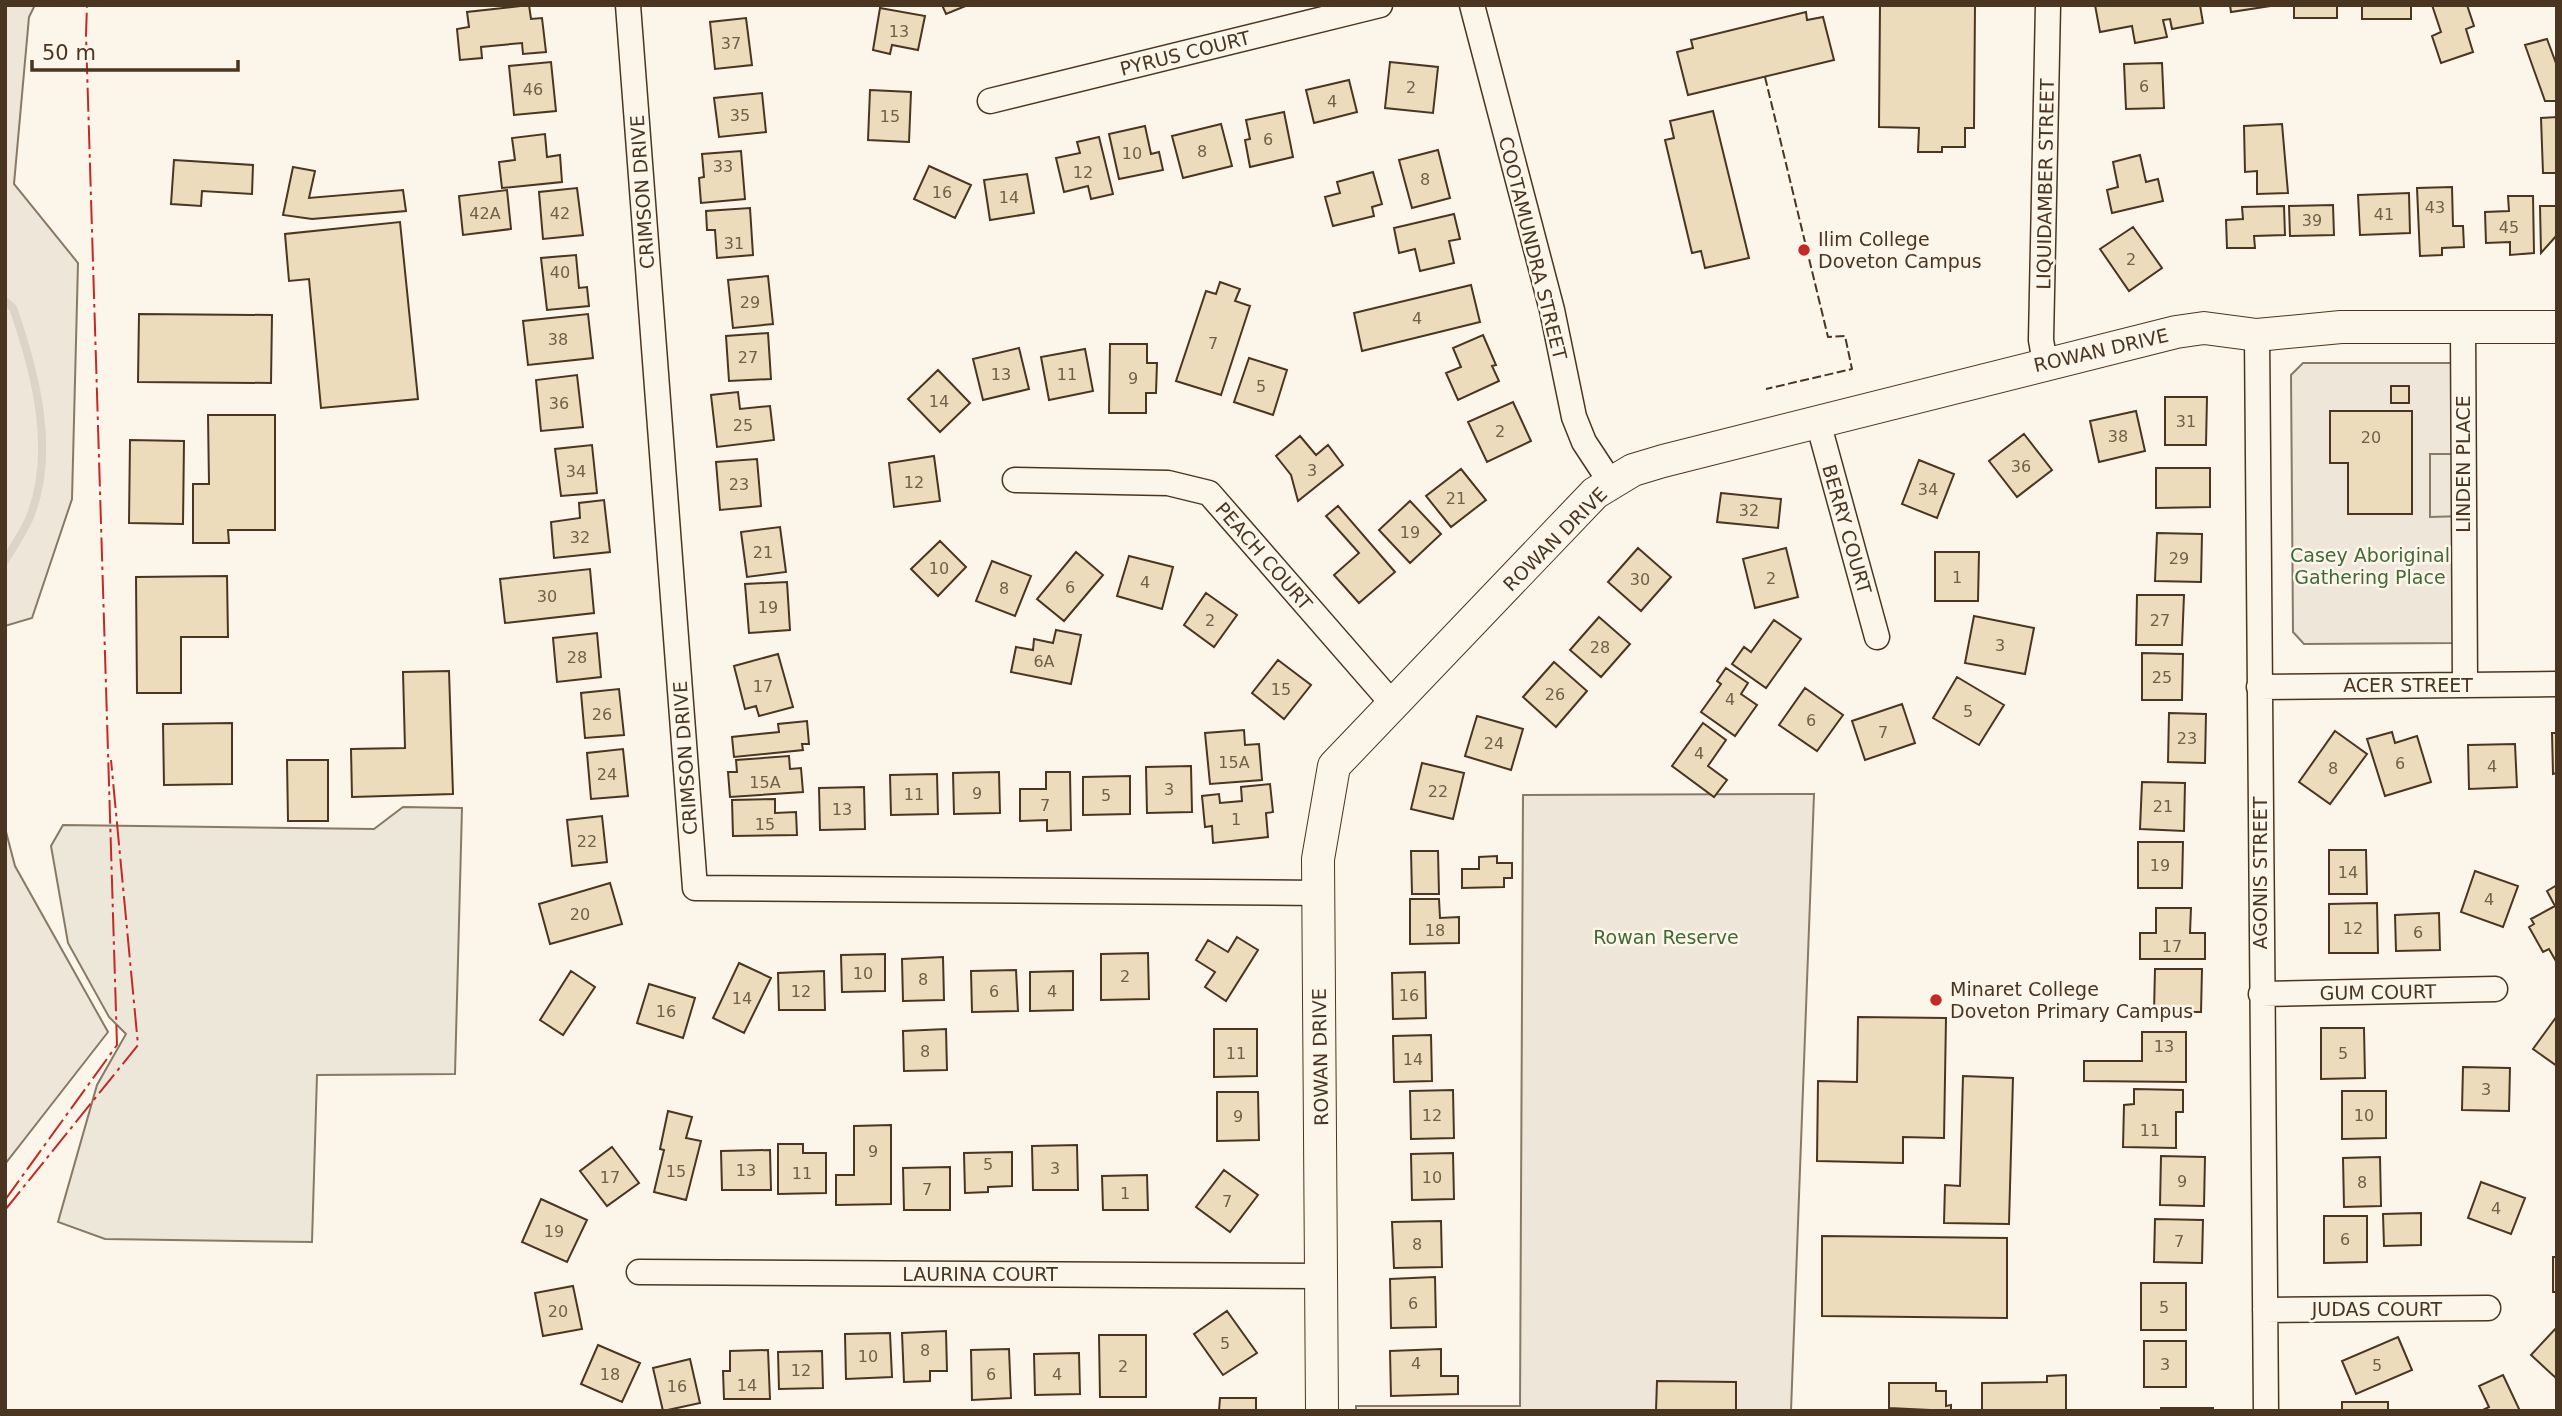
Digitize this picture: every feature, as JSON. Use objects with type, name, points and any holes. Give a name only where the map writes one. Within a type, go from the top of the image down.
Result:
[{"type":"street","name":"CRIMSON DRIVE","points":[[628,5],[695,888],[1319,893]]},
{"type":"street","name":"PYRUS COURT","points":[[990,101],[1380,5]]},
{"type":"street","name":"COOTAMUNDRA STREET","points":[[1472,5],[1552,310],[1574,418],[1587,448],[1611,483]]},
{"type":"street","name":"LIQUIDAMBER STREET","points":[[2045,363],[2041,340],[2048,5]]},
{"type":"street","name":"LINDEN PLACE","points":[[2463,326],[2465,685]]},
{"type":"street","name":"ROWAN DRIVE","points":[[1322,1411],[1318,859],[1334,766],[1595,493],[1633,470],[1653,464],[2045,363],[2204,328],[2257,335],[2341,327],[2557,327]]},
{"type":"street","name":"AGONIS STREET","points":[[2257,335],[2266,1411]]},
{"type":"street","name":"BERRY COURT","points":[[1818,422],[1877,637]]},
{"type":"street","name":"PEACH COURT","points":[[1015,480],[1168,483],[1209,493],[1392,703]]},
{"type":"street","name":"ACER STREET","points":[[2259,687],[2557,684]]},
{"type":"street","name":"GUM COURT","points":[[2261,994],[2494,989]]},
{"type":"street","name":"LAURINA COURT","points":[[639,1272],[1322,1276]]},
{"type":"street","name":"JUDAS COURT","points":[[2265,1310],[2488,1308]]},
{"type":"green space","points":[[5,5],[35,5],[29,17],[14,184],[78,263],[72,499],[32,618],[5,626]]},
{"type":"green space","name":"Casey Aboriginal Gathering Place","points":[[2303,363],[2454,363],[2454,454],[2430,454],[2455,517],[2455,643],[2304,644],[2293,632],[2291,375]]},
{"type":"green space","name":"Rowan Reserve","points":[[1814,794],[1791,1411],[1356,1411],[1356,1406],[1520,1406],[1523,795]]},
{"type":"green space","points":[[5,828],[15,866],[108,1032],[5,1164]]},
{"type":"shaded area","points":[[2430,454],[2463,454],[2464,516],[2430,517]]},
{"type":"shaded area","points":[[403,807],[462,808],[455,1074],[317,1075],[312,1242],[105,1239],[58,1222],[97,1085],[126,1034],[109,1017],[68,943],[51,846],[63,825],[374,829]]},
{"type":"building","points":[[529,5],[531,19],[542,18],[546,52],[523,54],[522,43],[481,47],[482,58],[460,60],[457,29],[469,27],[467,12]]},
{"type":"building","points":[[942,5],[968,5],[946,14]]},
{"type":"building","points":[[1880,5],[1975,5],[1974,128],[1965,128],[1965,147],[1942,147],[1942,152],[1918,152],[1919,128],[1879,127]]},
{"type":"building","points":[[2095,5],[2200,5],[2203,23],[2172,29],[2170,19],[2163,20],[2167,37],[2135,43],[2132,26],[2100,32]]},
{"type":"building","points":[[2230,5],[2277,5],[2231,12]]},
{"type":"building","points":[[2294,5],[2337,5],[2337,18],[2294,18]]},
{"type":"building","points":[[2362,5],[2411,5],[2411,19],[2362,19]]},
{"type":"building","points":[[2432,5],[2467,5],[2474,26],[2466,29],[2473,52],[2441,63],[2432,36],[2441,32]]},
{"type":"building","points":[[880,8],[925,16],[918,50],[892,45],[890,54],[873,50]]},
{"type":"building","points":[[1806,12],[1807,20],[1823,17],[1834,60],[1688,95],[1677,52],[1693,48],[1691,40]]},
{"type":"building","points":[[746,18],[752,65],[715,69],[710,22]]},
{"type":"building","points":[[2547,39],[2557,66],[2557,101],[2545,101],[2525,45]]},
{"type":"building","points":[[551,62],[556,111],[514,115],[509,66]]},
{"type":"building","points":[[1390,62],[1438,67],[1433,113],[1385,108]]},
{"type":"building","points":[[2162,63],[2164,108],[2126,109],[2124,64]]},
{"type":"building","points":[[1349,80],[1357,112],[1314,123],[1306,90]]},
{"type":"building","points":[[870,90],[911,92],[909,142],[868,140]]},
{"type":"building","points":[[762,93],[766,132],[719,137],[714,98]]},
{"type":"building","points":[[1713,111],[1749,258],[1705,268],[1701,251],[1692,253],[1665,140],[1674,138],[1670,121]]},
{"type":"building","points":[[1284,112],[1293,157],[1250,167],[1245,140],[1250,139],[1246,120]]},
{"type":"building","points":[[2557,117],[2557,173],[2543,173],[2541,118]]},
{"type":"building","points":[[1221,124],[1232,166],[1183,178],[1172,136]]},
{"type":"building","points":[[2282,124],[2288,193],[2257,194],[2257,171],[2245,172],[2244,126]]},
{"type":"building","points":[[1145,126],[1151,154],[1159,152],[1163,170],[1119,179],[1109,134]]},
{"type":"building","points":[[545,134],[547,157],[560,155],[562,182],[502,188],[499,162],[515,160],[512,138]]},
{"type":"building","points":[[1099,137],[1113,194],[1091,199],[1088,186],[1064,192],[1056,158],[1080,153],[1077,142]]},
{"type":"building","points":[[1438,150],[1450,198],[1412,208],[1399,160]]},
{"type":"building","points":[[741,151],[745,199],[701,203],[699,178],[704,177],[702,154]]},
{"type":"building","points":[[2140,155],[2146,182],[2158,179],[2163,201],[2112,213],[2107,190],[2118,187],[2113,162]]},
{"type":"building","points":[[174,160],[253,165],[252,194],[202,191],[201,206],[171,204]]},
{"type":"building","points":[[929,166],[971,185],[955,218],[914,199]]},
{"type":"building","points":[[293,167],[315,171],[309,198],[403,190],[406,211],[312,219],[283,215]]},
{"type":"building","points":[[1373,172],[1382,204],[1372,207],[1374,216],[1333,226],[1325,197],[1340,193],[1337,182]]},
{"type":"building","points":[[1027,174],[1034,213],[990,220],[984,180]]},
{"type":"building","points":[[2452,187],[2453,226],[2463,226],[2464,247],[2442,248],[2442,255],[2420,256],[2417,188]]},
{"type":"building","points":[[577,188],[583,235],[543,239],[539,192]]},
{"type":"building","points":[[507,190],[511,229],[463,235],[459,196]]},
{"type":"building","points":[[2409,193],[2410,233],[2360,235],[2358,195]]},
{"type":"building","points":[[2508,196],[2533,196],[2534,253],[2510,255],[2510,242],[2486,243],[2485,212],[2509,211]]},
{"type":"building","points":[[2333,205],[2334,235],[2290,236],[2289,206]]},
{"type":"building","points":[[2284,206],[2285,235],[2254,236],[2255,248],[2227,248],[2226,220],[2243,219],[2242,207]]},
{"type":"building","points":[[2540,206],[2557,206],[2557,235],[2541,253]]},
{"type":"building","points":[[750,208],[753,255],[717,258],[715,230],[707,230],[706,211]]},
{"type":"building","points":[[1454,214],[1460,239],[1449,241],[1454,263],[1420,271],[1415,249],[1399,253],[1394,228]]},
{"type":"building","points":[[400,222],[418,399],[321,408],[309,279],[289,281],[285,234]]},
{"type":"building","points":[[2133,227],[2162,268],[2129,291],[2100,249]]},
{"type":"building","points":[[576,255],[579,288],[587,287],[589,306],[547,310],[541,258]]},
{"type":"building","points":[[768,276],[773,324],[733,328],[728,280]]},
{"type":"building","points":[[1220,282],[1240,289],[1235,301],[1250,306],[1221,395],[1176,381],[1206,291],[1216,294]]},
{"type":"building","points":[[1471,285],[1480,322],[1362,351],[1354,313]]},
{"type":"building","points":[[139,314],[272,315],[271,383],[138,382]]},
{"type":"building","points":[[588,314],[593,358],[528,365],[523,321]]},
{"type":"building","points":[[768,333],[771,379],[729,381],[726,336]]},
{"type":"building","points":[[1483,335],[1496,365],[1492,366],[1499,381],[1458,400],[1446,373],[1461,367],[1453,348]]},
{"type":"building","points":[[1110,344],[1147,344],[1147,363],[1157,363],[1156,393],[1146,393],[1146,413],[1109,413]]},
{"type":"building","points":[[1019,348],[1029,389],[983,400],[973,359]]},
{"type":"building","points":[[1085,349],[1093,391],[1049,400],[1041,357]]},
{"type":"building","points":[[1249,358],[1287,370],[1273,415],[1234,402]]},
{"type":"building","points":[[938,370],[970,403],[940,432],[908,399]]},
{"type":"building","points":[[577,375],[583,427],[541,431],[536,380]]},
{"type":"building","points":[[2391,386],[2409,386],[2409,403],[2391,403]]},
{"type":"building","points":[[738,392],[740,409],[770,406],[774,440],[717,447],[711,395]]},
{"type":"building","points":[[2165,397],[2207,397],[2206,445],[2165,445]]},
{"type":"building","points":[[1513,402],[1531,441],[1487,462],[1468,422]]},
{"type":"building","points":[[2136,411],[2145,451],[2099,462],[2090,421]]},
{"type":"building","points":[[2330,411],[2412,411],[2412,514],[2348,514],[2348,463],[2330,463]]},
{"type":"building","points":[[208,415],[275,415],[275,530],[228,530],[229,543],[193,543],[193,484],[209,484]]},
{"type":"building","points":[[2024,434],[2052,470],[2017,497],[1989,461]]},
{"type":"building","points":[[1300,436],[1316,455],[1328,445],[1343,465],[1298,501],[1291,475],[1276,456]]},
{"type":"building","points":[[130,440],[184,441],[183,524],[129,523]]},
{"type":"building","points":[[592,445],[597,493],[561,496],[555,449]]},
{"type":"building","points":[[934,456],[940,501],[894,507],[889,463]]},
{"type":"building","points":[[757,459],[761,506],[720,510],[716,462]]},
{"type":"building","points":[[1919,460],[1954,474],[1937,518],[1902,504]]},
{"type":"building","points":[[2156,468],[2210,468],[2210,507],[2156,508]]},
{"type":"building","points":[[1461,469],[1486,500],[1451,527],[1426,496]]},
{"type":"building","points":[[1721,493],[1781,499],[1778,528],[1717,522]]},
{"type":"building","points":[[604,500],[610,552],[554,558],[551,522],[580,518],[579,503]]},
{"type":"building","points":[[1410,501],[1441,534],[1410,563],[1379,530]]},
{"type":"building","points":[[1338,506],[1395,572],[1359,603],[1334,575],[1359,553],[1326,516]]},
{"type":"building","points":[[780,527],[786,572],[747,577],[741,532]]},
{"type":"building","points":[[2157,533],[2202,534],[2201,582],[2155,581]]},
{"type":"building","points":[[940,541],[966,567],[938,596],[911,569]]},
{"type":"building","points":[[1638,548],[1671,577],[1641,611],[1608,582]]},
{"type":"building","points":[[1786,548],[1798,597],[1755,608],[1743,559]]},
{"type":"building","points":[[1076,552],[1103,575],[1064,621],[1037,599]]},
{"type":"building","points":[[1935,552],[1979,552],[1978,601],[1935,601]]},
{"type":"building","points":[[1129,556],[1173,567],[1162,609],[1117,596]]},
{"type":"building","points":[[992,561],[1031,576],[1015,616],[976,601]]},
{"type":"building","points":[[590,569],[594,613],[505,623],[500,579]]},
{"type":"building","points":[[227,576],[228,637],[181,637],[181,693],[137,693],[136,577]]},
{"type":"building","points":[[787,582],[790,630],[749,633],[745,584]]},
{"type":"building","points":[[1206,593],[1237,615],[1214,647],[1184,625]]},
{"type":"building","points":[[2137,595],[2184,595],[2182,645],[2136,645]]},
{"type":"building","points":[[1974,616],[2034,628],[2025,674],[1965,663]]},
{"type":"building","points":[[1599,617],[1630,644],[1601,677],[1570,650]]},
{"type":"building","points":[[1774,620],[1801,639],[1766,688],[1732,664],[1744,647],[1751,652]]},
{"type":"building","points":[[1056,630],[1081,635],[1071,684],[1011,672],[1016,647],[1033,650],[1034,639],[1053,643]]},
{"type":"building","points":[[597,633],[601,677],[557,682],[553,638]]},
{"type":"building","points":[[2142,653],[2183,654],[2182,700],[2142,700]]},
{"type":"building","points":[[778,654],[793,707],[759,716],[756,706],[745,709],[734,666]]},
{"type":"building","points":[[1278,660],[1311,685],[1284,719],[1252,693]]},
{"type":"building","points":[[1554,662],[1587,691],[1556,727],[1523,697]]},
{"type":"building","points":[[1726,668],[1748,683],[1741,694],[1757,705],[1735,736],[1701,712],[1721,684],[1717,681]]},
{"type":"building","points":[[449,671],[453,794],[352,797],[351,749],[405,748],[403,672]]},
{"type":"building","points":[[1957,677],[2004,705],[1979,745],[1933,718]]},
{"type":"building","points":[[1805,688],[1843,715],[1817,751],[1779,725]]},
{"type":"building","points":[[619,689],[624,735],[585,738],[581,693]]},
{"type":"building","points":[[1902,704],[1915,743],[1865,760],[1852,721]]},
{"type":"building","points":[[2169,713],[2206,714],[2205,763],[2168,762]]},
{"type":"building","points":[[1477,716],[1523,729],[1511,770],[1465,756]]},
{"type":"building","points":[[807,721],[809,744],[802,744],[803,750],[734,757],[732,737],[779,732],[778,724]]},
{"type":"building","points":[[232,723],[232,784],[164,785],[163,724]]},
{"type":"building","points":[[1703,723],[1726,740],[1708,766],[1727,780],[1714,797],[1672,766]]},
{"type":"building","points":[[1244,730],[1245,745],[1259,744],[1262,780],[1210,784],[1205,733]]},
{"type":"building","points":[[2335,731],[2367,754],[2330,804],[2299,782]]},
{"type":"building","points":[[2392,732],[2395,743],[2417,736],[2431,782],[2385,796],[2367,739]]},
{"type":"building","points":[[2552,733],[2557,733],[2557,773],[2553,774]]},
{"type":"building","points":[[2515,744],[2517,787],[2469,789],[2468,745]]},
{"type":"building","points":[[623,749],[628,796],[591,799],[587,753]]},
{"type":"building","points":[[789,756],[790,769],[801,768],[803,792],[730,797],[728,772],[737,772],[736,760]]},
{"type":"building","points":[[287,760],[328,760],[328,821],[288,821]]},
{"type":"building","points":[[1422,763],[1464,773],[1453,819],[1411,809]]},
{"type":"building","points":[[1191,766],[1192,812],[1147,813],[1146,767]]},
{"type":"building","points":[[999,772],[1000,813],[954,814],[953,773]]},
{"type":"building","points":[[1046,772],[1070,772],[1071,830],[1047,831],[1047,820],[1020,821],[1020,789],[1046,789]]},
{"type":"building","points":[[937,774],[938,814],[891,815],[890,775]]},
{"type":"building","points":[[1130,776],[1130,814],[1083,815],[1083,777]]},
{"type":"building","points":[[2142,782],[2185,783],[2184,831],[2140,829]]},
{"type":"building","points":[[1270,784],[1273,812],[1266,813],[1268,837],[1213,843],[1212,826],[1205,827],[1202,796],[1219,794],[1220,803],[1242,801],[1241,787]]},
{"type":"building","points":[[864,787],[865,829],[820,830],[819,788]]},
{"type":"building","points":[[775,799],[775,813],[796,812],[797,835],[733,836],[732,800]]},
{"type":"building","points":[[602,816],[607,862],[572,866],[567,820]]},
{"type":"building","points":[[2138,842],[2183,842],[2182,888],[2138,888]]},
{"type":"building","points":[[2329,850],[2366,850],[2367,894],[2329,894]]},
{"type":"building","points":[[1411,851],[1438,851],[1439,894],[1412,894]]},
{"type":"building","points":[[1497,856],[1497,863],[1512,863],[1512,878],[1504,878],[1504,887],[1462,888],[1462,869],[1479,869],[1479,857]]},
{"type":"building","points":[[2475,871],[2518,886],[2503,927],[2461,912]]},
{"type":"building","points":[[610,883],[622,924],[550,944],[539,904]]},
{"type":"building","points":[[2557,885],[2557,963],[2549,949],[2543,952],[2529,927],[2534,924],[2531,919],[2555,906],[2547,891]]},
{"type":"building","points":[[1410,899],[1439,899],[1440,918],[1459,917],[1459,943],[1410,944]]},
{"type":"building","points":[[2377,903],[2378,953],[2329,953],[2329,904]]},
{"type":"building","points":[[2156,908],[2191,908],[2190,933],[2205,933],[2205,959],[2140,959],[2140,933],[2156,933]]},
{"type":"building","points":[[2439,913],[2440,950],[2396,951],[2395,915]]},
{"type":"building","points":[[1237,937],[1258,950],[1226,1001],[1205,987],[1215,972],[1196,960],[1208,940],[1228,952]]},
{"type":"building","points":[[1148,953],[1149,999],[1101,1000],[1101,954]]},
{"type":"building","points":[[885,954],[885,991],[842,992],[841,955]]},
{"type":"building","points":[[943,957],[944,1000],[903,1001],[902,959]]},
{"type":"building","points":[[739,963],[771,978],[744,1033],[713,1018]]},
{"type":"building","points":[[2155,969],[2202,969],[2201,1012],[2154,1012]]},
{"type":"building","points":[[1016,970],[1018,1011],[972,1012],[971,971]]},
{"type":"building","points":[[571,971],[595,987],[563,1035],[540,1020]]},
{"type":"building","points":[[824,971],[825,1010],[779,1010],[778,973]]},
{"type":"building","points":[[1073,971],[1073,1010],[1030,1011],[1030,972]]},
{"type":"building","points":[[1425,972],[1426,1018],[1393,1019],[1392,973]]},
{"type":"building","points":[[649,984],[695,998],[683,1038],[637,1023]]},
{"type":"building","points":[[2557,1016],[2557,1066],[2533,1049]]},
{"type":"building","points":[[1858,1017],[1946,1018],[1944,1138],[1903,1137],[1903,1163],[1817,1161],[1818,1081],[1857,1082]]},
{"type":"building","points":[[2321,1028],[2364,1028],[2365,1078],[2321,1079]]},
{"type":"building","points":[[946,1029],[947,1070],[904,1071],[903,1031]]},
{"type":"building","points":[[1214,1029],[1257,1029],[1257,1076],[1214,1077]]},
{"type":"building","points":[[2142,1032],[2186,1032],[2186,1082],[2084,1081],[2084,1061],[2142,1061]]},
{"type":"building","points":[[1431,1035],[1432,1081],[1394,1082],[1393,1036]]},
{"type":"building","points":[[2463,1067],[2510,1068],[2509,1111],[2462,1110]]},
{"type":"building","points":[[1963,1076],[2013,1078],[2009,1224],[1944,1223],[1945,1185],[1960,1186]]},
{"type":"building","points":[[2134,1089],[2183,1090],[2183,1112],[2176,1112],[2176,1148],[2123,1147],[2124,1105],[2134,1104]]},
{"type":"building","points":[[1453,1090],[1454,1138],[1411,1139],[1410,1091]]},
{"type":"building","points":[[2342,1091],[2386,1091],[2386,1138],[2342,1139]]},
{"type":"building","points":[[1217,1092],[1258,1092],[1259,1140],[1217,1141]]},
{"type":"building","points":[[668,1111],[692,1117],[686,1138],[701,1141],[686,1200],[654,1192],[664,1150],[660,1149]]},
{"type":"building","points":[[891,1125],[891,1204],[836,1205],[836,1175],[854,1175],[854,1126]]},
{"type":"building","points":[[778,1144],[803,1144],[803,1153],[826,1153],[826,1193],[778,1194]]},
{"type":"building","points":[[1077,1145],[1078,1190],[1033,1190],[1032,1146]]},
{"type":"building","points":[[612,1147],[639,1183],[607,1206],[580,1171]]},
{"type":"building","points":[[770,1150],[771,1190],[722,1190],[721,1151]]},
{"type":"building","points":[[1012,1152],[1012,1186],[988,1187],[988,1192],[965,1193],[964,1153]]},
{"type":"building","points":[[1453,1153],[1454,1199],[1412,1200],[1411,1154]]},
{"type":"building","points":[[2161,1156],[2205,1157],[2204,1206],[2160,1205]]},
{"type":"building","points":[[2380,1157],[2381,1206],[2344,1207],[2343,1158]]},
{"type":"building","points":[[950,1167],[950,1210],[904,1210],[903,1168]]},
{"type":"building","points":[[1224,1170],[1258,1195],[1230,1232],[1196,1207]]},
{"type":"building","points":[[1147,1175],[1148,1210],[1103,1210],[1102,1176]]},
{"type":"building","points":[[2481,1182],[2525,1198],[2511,1234],[2468,1218]]},
{"type":"building","points":[[541,1199],[587,1220],[567,1262],[522,1242]]},
{"type":"building","points":[[2421,1213],[2421,1245],[2384,1246],[2383,1214]]},
{"type":"building","points":[[2324,1216],[2367,1216],[2367,1262],[2324,1263]]},
{"type":"building","points":[[2155,1219],[2203,1220],[2202,1263],[2154,1262]]},
{"type":"building","points":[[1441,1221],[1442,1267],[1394,1268],[1392,1222]]},
{"type":"building","points":[[1822,1236],[2007,1238],[2007,1318],[1822,1316]]},
{"type":"building","points":[[2553,1257],[2557,1257],[2557,1292],[2553,1292]]},
{"type":"building","points":[[1435,1277],[1436,1327],[1391,1328],[1390,1279]]},
{"type":"building","points":[[2141,1283],[2186,1283],[2186,1330],[2141,1330]]},
{"type":"building","points":[[573,1286],[582,1329],[543,1336],[535,1293]]},
{"type":"building","points":[[1227,1311],[1257,1353],[1223,1375],[1194,1334]]},
{"type":"building","points":[[2557,1327],[2557,1379],[2531,1355]]},
{"type":"building","points":[[946,1331],[947,1371],[930,1371],[930,1381],[904,1382],[902,1333]]},
{"type":"building","points":[[890,1333],[892,1377],[846,1379],[845,1334]]},
{"type":"building","points":[[1099,1335],[1146,1335],[1146,1397],[1100,1397]]},
{"type":"building","points":[[2398,1337],[2412,1370],[2356,1394],[2342,1361]]},
{"type":"building","points":[[2144,1341],[2186,1341],[2186,1387],[2144,1387]]},
{"type":"building","points":[[598,1345],[640,1363],[622,1402],[581,1384]]},
{"type":"building","points":[[1009,1349],[1011,1398],[972,1400],[971,1350]]},
{"type":"building","points":[[1441,1349],[1441,1376],[1458,1376],[1458,1394],[1391,1396],[1390,1351]]},
{"type":"building","points":[[768,1350],[770,1399],[724,1399],[723,1371],[730,1371],[730,1351]]},
{"type":"building","points":[[822,1351],[823,1388],[779,1389],[778,1352]]},
{"type":"building","points":[[1079,1353],[1080,1394],[1035,1395],[1034,1354]]},
{"type":"building","points":[[690,1359],[700,1403],[663,1411],[653,1368]]},
{"type":"building","points":[[2066,1375],[2066,1411],[1982,1411],[1982,1383],[2047,1382],[2047,1376]]},
{"type":"building","points":[[2503,1375],[2520,1411],[2481,1411],[2489,1407],[2479,1386]]},
{"type":"building","points":[[1657,1381],[1736,1382],[1736,1411],[1656,1411]]},
{"type":"building","points":[[1889,1383],[1936,1383],[1936,1391],[1946,1391],[1946,1406],[1951,1405],[1951,1411],[1889,1408]]},
{"type":"building","points":[[1220,1398],[1256,1398],[1256,1411],[1219,1411]]},
{"type":"building","points":[[2342,1402],[2388,1402],[2388,1411],[2342,1411]]},
{"type":"building","points":[[2161,1408],[2213,1408],[2213,1411],[2161,1411]]},
{"type":"waterway","points":[[5,301],[13,308],[29,358],[40,412],[42,440],[37,494],[27,524],[5,561]]},
{"type":"fence","points":[[1765,77],[1828,337],[1845,336],[1852,369],[1766,389]]},
{"type":"power","points":[[5,1200],[117,1045],[87,5]]},
{"type":"power","points":[[5,1210],[138,1045],[111,760]]},
{"type":"place","name":"Ilim College Doveton Campus","points":[[1804,250]]},
{"type":"place","name":"Minaret College Doveton Primary Campus","points":[[1936,1000]]}]
